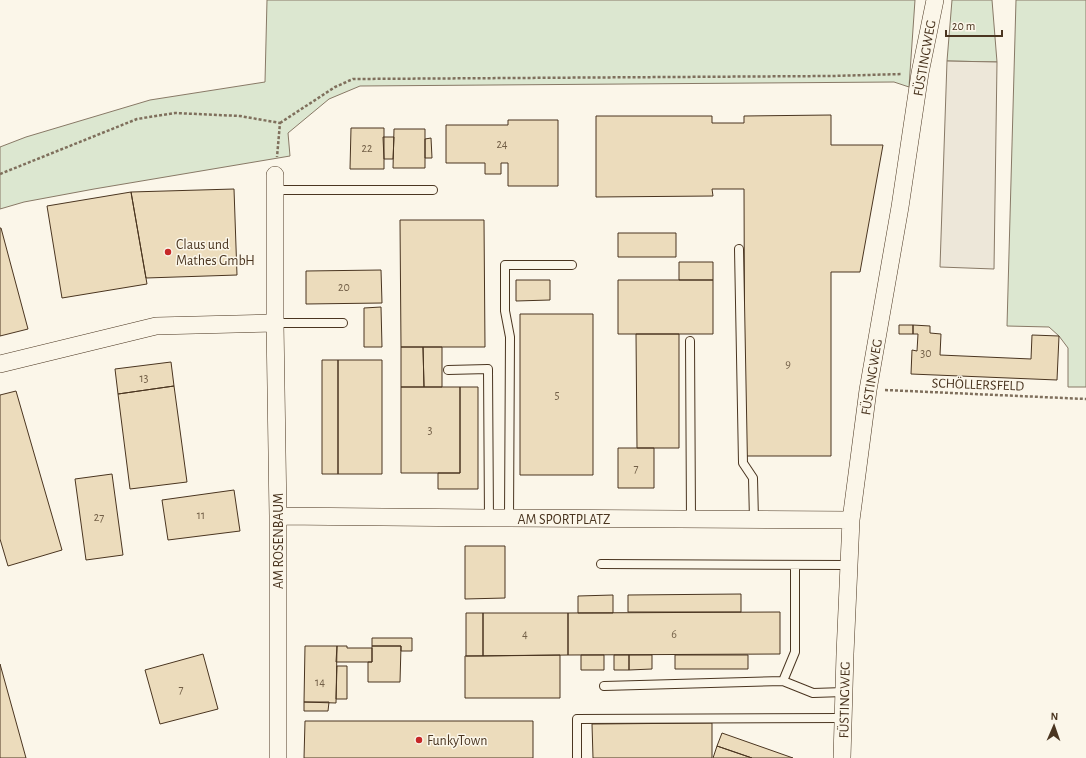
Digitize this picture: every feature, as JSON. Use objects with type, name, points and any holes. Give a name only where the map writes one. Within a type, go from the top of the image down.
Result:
[{"type":"street","name":"FÜSTINGWEG","points":[[842,758],[851,520],[868,390],[900,207],[920,73],[935,0]]},
{"type":"street","name":"AM ROSENBAUM","points":[[275,183],[275,323],[278,516],[278,758]]},
{"type":"street","points":[[0,364],[156,326],[275,323]]},
{"type":"street","name":"AM SPORTPLATZ","points":[[278,516],[851,520]]},
{"type":"lane","points":[[275,183],[433,190]]},
{"type":"lane","points":[[740,249],[743,463],[753,478],[754,520]]},
{"type":"lane","points":[[509,518],[510,337],[506,311],[504,265],[572,265]]},
{"type":"lane","points":[[275,323],[343,323]]},
{"type":"lane","points":[[690,341],[691,519]]},
{"type":"lane","points":[[448,370],[488,370],[489,518]]},
{"type":"lane","points":[[601,564],[849,565]]},
{"type":"lane","points":[[783,681],[795,652],[794,565]]},
{"type":"lane","points":[[604,686],[783,681],[813,693],[844,692]]},
{"type":"lane","points":[[577,758],[577,719],[843,718]]},
{"type":"path","points":[[0,174],[137,119],[175,113],[240,116],[280,123],[335,86],[353,79],[824,76],[920,73]]},
{"type":"path","points":[[275,183],[280,123]]},
{"type":"path","name":"SCHÖLLERSFELD","points":[[868,390],[1086,399]]},
{"type":"green space","points":[[267,0],[915,0],[909,87],[894,82],[360,86],[329,99],[288,133],[290,156],[94,189],[24,202],[0,209],[0,147],[26,137],[150,100],[265,82]]},
{"type":"green space","points":[[952,0],[992,0],[997,62],[947,61]]},
{"type":"green space","points":[[1016,0],[1086,0],[1086,387],[1068,387],[1068,348],[1059,336],[1049,327],[1007,326]]},
{"type":"shaded area","points":[[947,61],[997,62],[994,269],[940,267]]},
{"type":"building","points":[[831,115],[831,145],[883,145],[860,272],[831,272],[831,456],[745,456],[744,189],[712,189],[713,196],[596,197],[596,116],[712,116],[712,123],[744,123],[744,116]]},
{"type":"building","points":[[508,120],[558,120],[558,186],[508,186],[508,163],[501,163],[501,174],[485,174],[485,163],[446,163],[446,125],[508,125]]},
{"type":"building","points":[[351,128],[384,128],[384,169],[350,169]]},
{"type":"building","points":[[394,129],[425,129],[425,168],[393,168]]},
{"type":"building","points":[[383,137],[394,137],[393,159],[384,159]]},
{"type":"building","points":[[431,138],[432,158],[425,158],[425,139]]},
{"type":"building","points":[[234,189],[237,275],[146,278],[131,192]]},
{"type":"building","points":[[131,192],[147,284],[62,298],[47,206]]},
{"type":"building","points":[[400,220],[484,220],[485,347],[401,347]]},
{"type":"building","points":[[0,228],[28,329],[0,336]]},
{"type":"building","points":[[618,233],[676,233],[676,257],[618,257]]},
{"type":"building","points":[[679,262],[713,262],[713,280],[679,280]]},
{"type":"building","points":[[381,270],[382,303],[306,304],[306,271]]},
{"type":"building","points":[[516,280],[550,280],[550,300],[516,301]]},
{"type":"building","points":[[618,280],[713,280],[713,334],[618,334]]},
{"type":"building","points":[[381,307],[382,347],[364,347],[364,308]]},
{"type":"building","points":[[520,314],[593,314],[593,475],[520,475]]},
{"type":"building","points":[[899,325],[913,325],[913,334],[899,334]]},
{"type":"building","points":[[913,325],[930,326],[930,333],[941,334],[940,355],[1031,359],[1032,335],[1059,336],[1057,380],[911,374],[912,350],[917,351],[918,334],[913,334]]},
{"type":"building","points":[[636,334],[679,334],[679,448],[637,448]]},
{"type":"building","points":[[401,347],[423,347],[424,387],[401,387]]},
{"type":"building","points":[[423,347],[442,347],[442,387],[424,387]]},
{"type":"building","points":[[322,360],[338,360],[338,474],[322,474]]},
{"type":"building","points":[[338,360],[382,360],[382,474],[338,474]]},
{"type":"building","points":[[171,362],[174,386],[118,394],[115,369]]},
{"type":"building","points":[[174,386],[187,482],[130,489],[118,394]]},
{"type":"building","points":[[401,387],[460,387],[460,473],[401,473]]},
{"type":"building","points":[[460,387],[478,387],[478,489],[438,489],[438,473],[460,473]]},
{"type":"building","points":[[16,391],[62,550],[8,566],[0,539],[0,395]]},
{"type":"building","points":[[618,448],[654,448],[654,488],[618,488]]},
{"type":"building","points":[[112,474],[123,555],[86,560],[75,479]]},
{"type":"building","points":[[234,490],[240,531],[168,540],[162,500]]},
{"type":"building","points":[[465,546],[505,546],[505,598],[465,599]]},
{"type":"building","points":[[741,594],[741,612],[628,612],[628,595]]},
{"type":"building","points":[[613,595],[613,613],[578,613],[578,596]]},
{"type":"building","points":[[780,612],[780,654],[568,655],[568,613]]},
{"type":"building","points":[[466,613],[483,613],[483,656],[466,656]]},
{"type":"building","points":[[483,613],[568,613],[568,655],[483,656]]},
{"type":"building","points":[[372,638],[412,638],[412,651],[401,651],[401,646],[372,646]]},
{"type":"building","points":[[305,646],[337,646],[336,703],[304,702]]},
{"type":"building","points":[[337,646],[347,646],[347,648],[372,648],[372,662],[336,662]]},
{"type":"building","points":[[372,646],[401,646],[400,682],[368,682],[368,662],[372,662]]},
{"type":"building","points":[[203,654],[218,709],[160,724],[145,670]]},
{"type":"building","points":[[560,655],[560,698],[465,698],[465,656]]},
{"type":"building","points":[[581,655],[604,655],[604,670],[581,670]]},
{"type":"building","points":[[614,655],[629,655],[629,670],[614,670]]},
{"type":"building","points":[[629,655],[652,655],[652,669],[629,670]]},
{"type":"building","points":[[675,655],[748,655],[748,669],[675,669]]},
{"type":"building","points":[[0,664],[26,758],[0,758]]},
{"type":"building","points":[[337,666],[347,666],[347,699],[336,699]]},
{"type":"building","points":[[304,702],[329,702],[328,711],[304,711]]},
{"type":"building","name":"FunkyTown","points":[[305,721],[533,721],[533,758],[304,758]]},
{"type":"building","points":[[712,723],[712,758],[593,758],[592,724]]},
{"type":"building","points":[[722,733],[793,758],[752,758],[717,746]]},
{"type":"building","points":[[717,746],[752,758],[713,758]]},
{"type":"place","name":"Claus und Mathes GmbH","points":[[168,252]]},
{"type":"place","name":"FunkyTown","points":[[419,740]]}]
